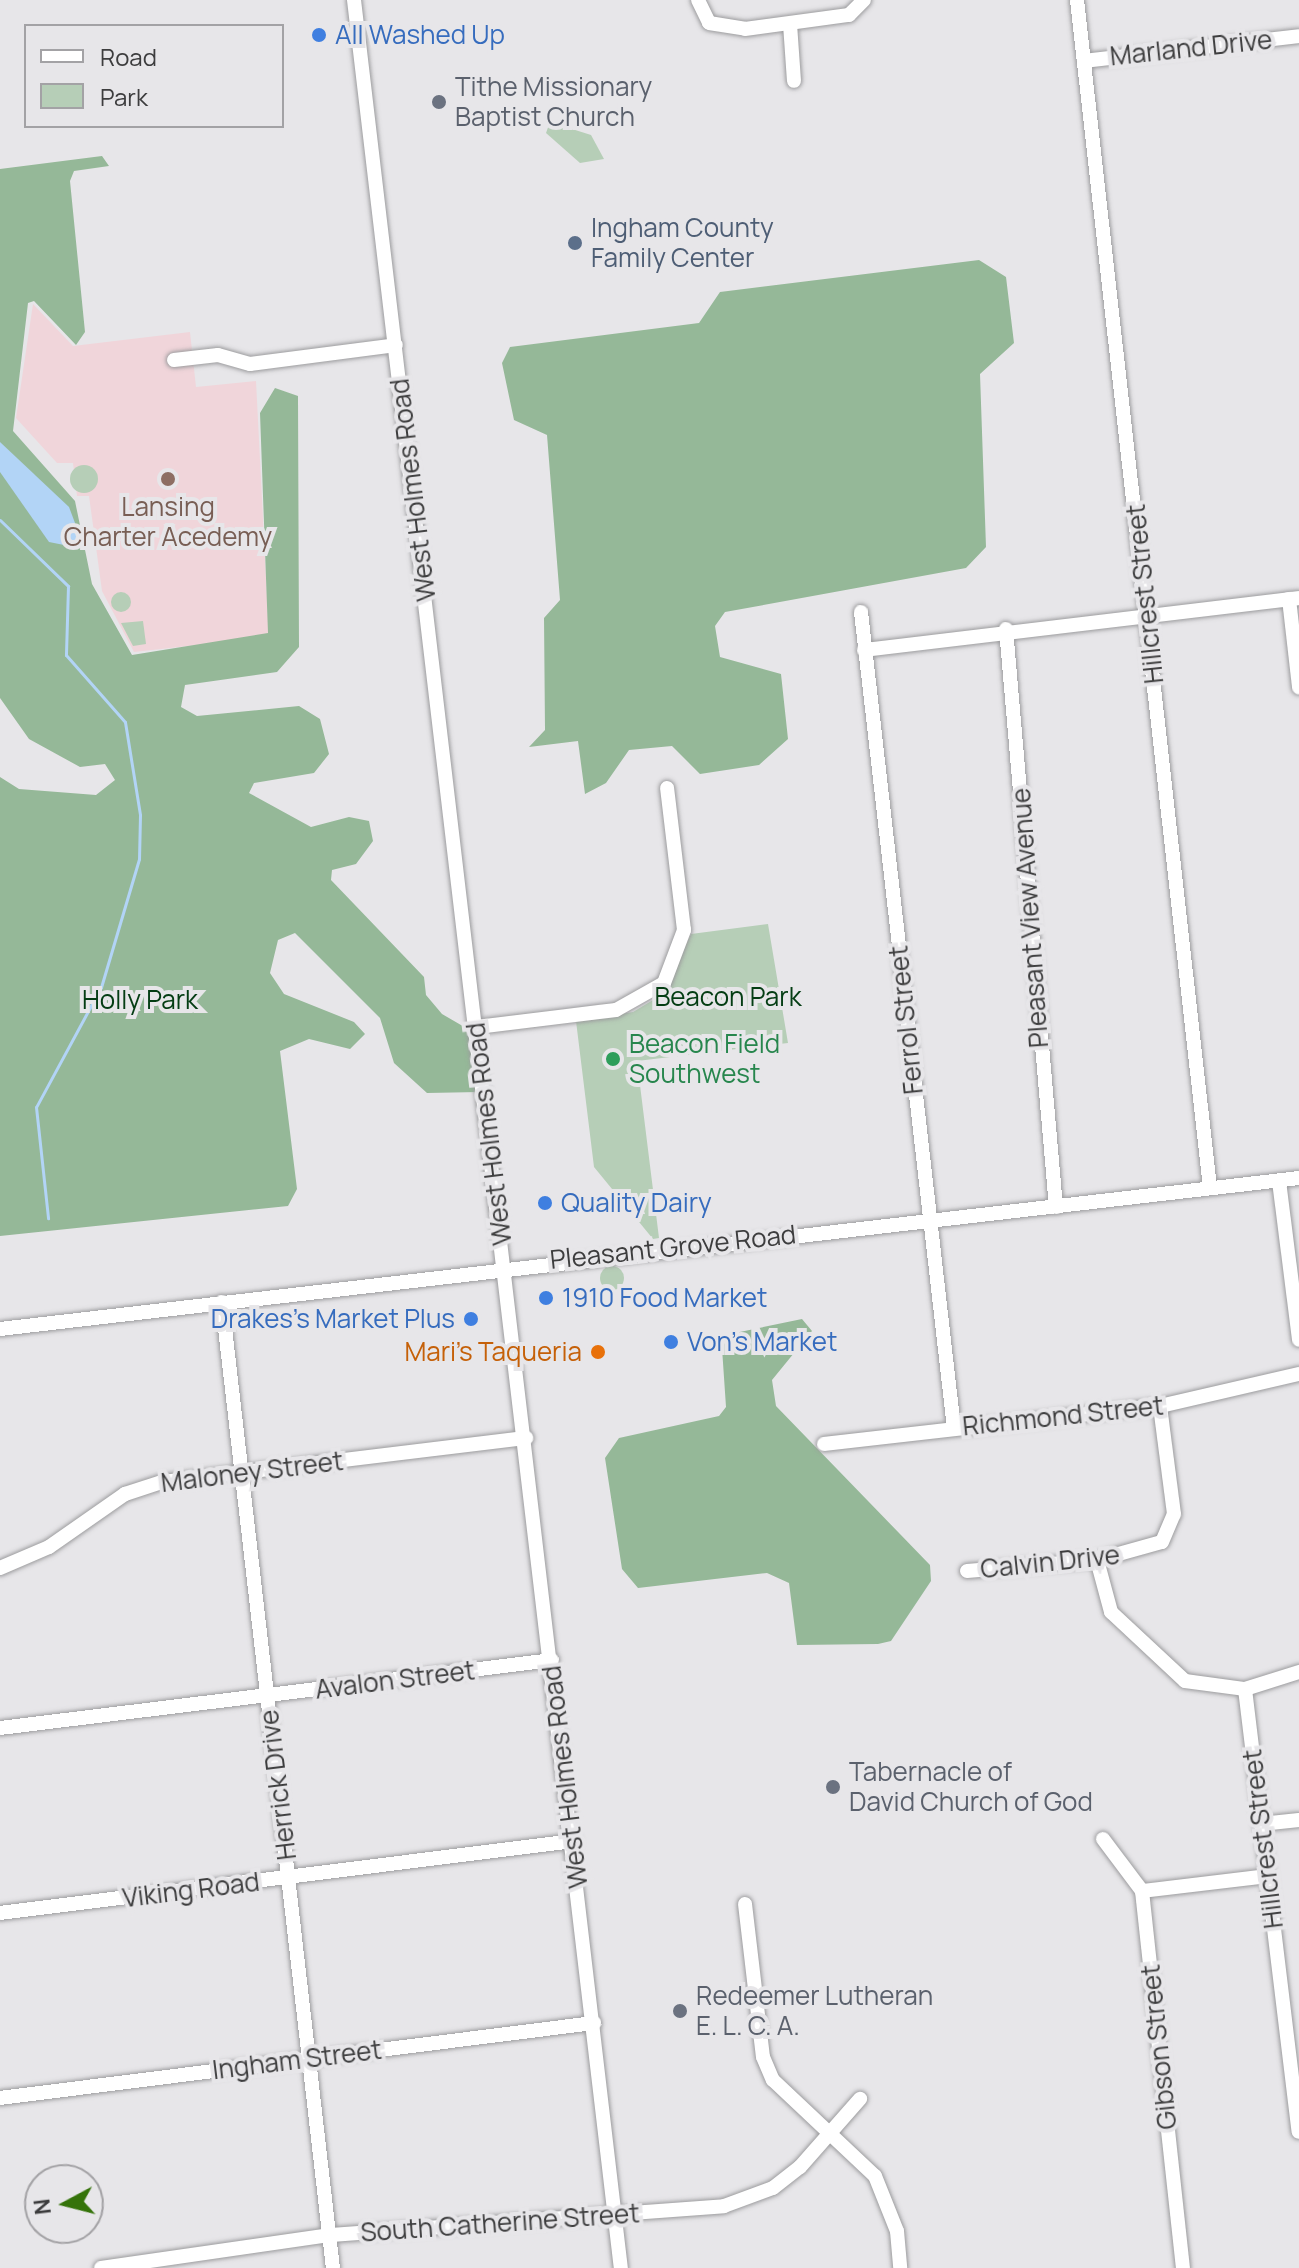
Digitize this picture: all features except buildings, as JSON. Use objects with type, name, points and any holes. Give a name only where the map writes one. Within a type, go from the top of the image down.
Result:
[{"type":"street","name":"West Holmes Road","points":[[354,0],[526,1438],[621,2268]]},
{"type":"street","points":[[698,0],[709,23],[724,28],[790,24],[849,15],[864,0]]},
{"type":"street","name":"Hillcrest Street","points":[[1077,0],[1210,1188]]},
{"type":"street","points":[[790,24],[794,81]]},
{"type":"street","name":"Marland Drive","points":[[1084,61],[1299,36]]},
{"type":"street","points":[[174,360],[218,355],[250,364],[396,345]]},
{"type":"street","points":[[864,650],[1006,629],[1294,599],[1299,687]]},
{"type":"street","name":"Ferrol Street","points":[[861,612],[954,1428]]},
{"type":"street","name":"Pleasant View Avenue","points":[[1006,629],[1056,1207]]},
{"type":"street","points":[[477,1027],[616,1010],[664,983],[684,930],[667,788]]},
{"type":"street","name":"Pleasant Grove Road","points":[[0,1329],[505,1266],[1299,1178]]},
{"type":"street","points":[[1279,1181],[1299,1340]]},
{"type":"street","name":"Herrick Drive","points":[[222,1302],[333,2268]]},
{"type":"street","name":"Richmond Street","points":[[824,1444],[1160,1406],[1299,1374]]},
{"type":"street","name":"Calvin Drive","points":[[967,1571],[1097,1560],[1145,1550],[1170,1527],[1160,1406]]},
{"type":"street","name":"Maloney Street","points":[[0,1568],[49,1547],[142,1487],[526,1438]]},
{"type":"street","points":[[1097,1560],[1111,1612],[1164,1667],[1202,1688],[1245,1689],[1299,1672]]},
{"type":"street","name":"Avalon Street","points":[[0,1728],[552,1660]]},
{"type":"street","name":"Hillcrest Street","points":[[1245,1689],[1299,2132]]},
{"type":"street","points":[[1261,1824],[1299,1820]]},
{"type":"street","points":[[1103,1839],[1142,1891],[1267,1876]]},
{"type":"street","name":"Viking Road","points":[[0,1913],[573,1841]]},
{"type":"street","name":"Gibson Street","points":[[1142,1891],[1183,2268]]},
{"type":"street","points":[[745,1904],[763,2057],[787,2100],[831,2133],[875,2176],[897,2231],[900,2268]]},
{"type":"street","name":"Ingham Street","points":[[0,2098],[594,2023]]},
{"type":"street","name":"South Catherine Street","points":[[101,2268],[331,2235],[616,2215],[750,2198],[800,2167],[860,2099]]},
{"type":"shaded area","name":"Lansing Charter Acedemy","points":[[33,304],[73,346],[190,332],[196,387],[256,381],[269,637],[134,652],[102,591],[89,496],[77,496],[73,463],[57,463],[16,418]]},
{"type":"green space","points":[[550,122],[591,135],[604,159],[580,163],[546,133]]},
{"type":"green space","name":"Holly Park","points":[[102,156],[109,166],[74,171],[70,181],[85,332],[76,345],[34,301],[28,303],[13,431],[75,501],[92,584],[132,655],[268,633],[260,413],[275,388],[298,396],[299,647],[277,672],[185,685],[181,707],[197,716],[299,706],[320,719],[329,754],[314,773],[254,783],[249,793],[311,827],[349,817],[369,821],[373,841],[356,864],[332,870],[331,880],[424,977],[426,995],[442,1014],[473,1032],[479,1092],[427,1093],[394,1063],[380,1018],[295,933],[278,940],[270,973],[284,994],[354,1022],[365,1034],[350,1049],[309,1039],[280,1051],[297,1189],[288,1206],[0,1236],[0,777],[19,789],[96,795],[115,780],[105,764],[80,767],[29,739],[0,698],[0,169]]},
{"type":"green space","points":[[979,260],[1006,277],[1014,343],[980,374],[986,547],[966,568],[725,612],[715,626],[720,657],[781,674],[788,739],[759,765],[700,774],[672,746],[629,750],[606,783],[585,794],[578,741],[529,747],[545,730],[544,618],[560,600],[547,435],[514,420],[502,363],[510,347],[699,323],[720,292]]},
{"type":"green space","points":[[84,465],[94,469],[98,479],[94,489],[84,493],[74,489],[70,479],[74,469]]},
{"type":"green space","points":[[117,592],[125,592],[131,602],[125,612],[117,612],[111,606],[111,598]]},
{"type":"green space","points":[[143,621],[146,644],[133,646],[121,623]]},
{"type":"green space","name":"Beacon Park","points":[[768,924],[788,1043],[637,1061],[659,1238],[653,1239],[594,1167],[576,1021],[633,1012],[663,994],[691,934]]},
{"type":"green space","points":[[612,1266],[620,1270],[624,1278],[620,1286],[612,1290],[604,1286],[600,1278],[604,1270]]},
{"type":"green space","points":[[802,1319],[812,1331],[772,1380],[776,1406],[930,1565],[931,1581],[891,1641],[878,1644],[797,1645],[789,1583],[767,1573],[638,1588],[622,1569],[605,1458],[619,1438],[719,1416],[726,1407],[722,1348],[730,1334]]},
{"type":"water","points":[[0,442],[69,507],[81,539],[69,546],[49,542],[0,472]]},
{"type":"waterway","points":[[0,520],[68,586],[66,655],[125,722],[140,815],[139,859],[101,987],[36,1107],[48,1218]]},
{"type":"place","name":"All Washed Up","points":[[319,35]]},
{"type":"place","name":"Tithe Missionary Baptist Church","points":[[439,102]]},
{"type":"place","name":"Ingham County Family Center","points":[[575,243]]},
{"type":"place","name":"Lansing Charter Acedemy","points":[[168,479]]},
{"type":"place","name":"Beacon Field Southwest","points":[[613,1059]]},
{"type":"place","name":"Quality Dairy","points":[[545,1203]]},
{"type":"place","name":"1910 Food Market","points":[[546,1298]]},
{"type":"place","name":"Drakes's Market Plus","points":[[471,1319]]},
{"type":"place","name":"Von's Market","points":[[671,1342]]},
{"type":"place","name":"Mari's Taqueria","points":[[598,1352]]},
{"type":"place","name":"Tabernacle of David Church of God","points":[[833,1787]]},
{"type":"place","name":"Redeemer Lutheran E. L. C. A.","points":[[680,2011]]}]
